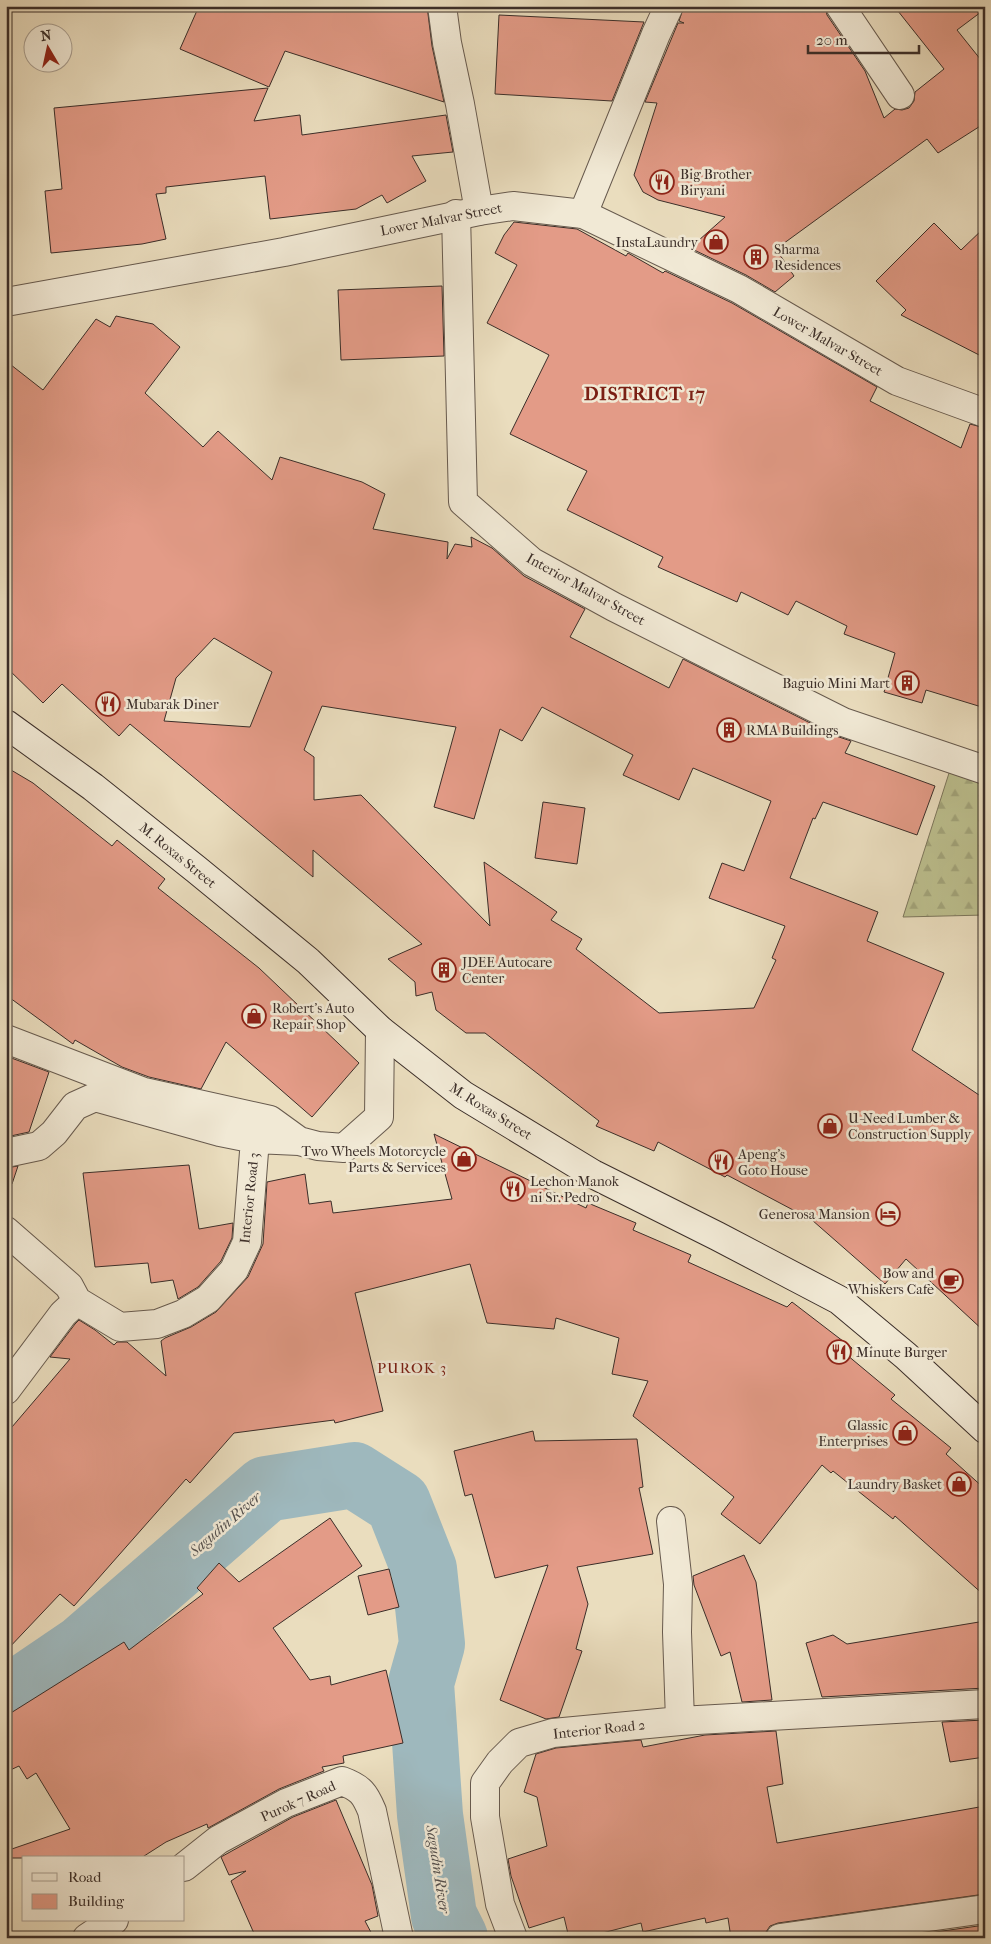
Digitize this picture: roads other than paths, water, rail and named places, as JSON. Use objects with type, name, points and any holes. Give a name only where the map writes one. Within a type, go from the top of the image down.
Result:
[{"type":"street","name":"Interior Malvar Street","points":[[442,6],[447,43],[460,104],[467,212],[463,502],[532,562],[614,608],[844,722],[985,770]]},
{"type":"street","points":[[583,214],[669,6]]},
{"type":"street","points":[[840,6],[900,95]]},
{"type":"street","name":"Lower Malvar Street","points":[[6,302],[284,252],[467,212],[513,206],[583,214],[739,289],[897,381],[985,413]]},
{"type":"street","name":"M. Roxas Street","points":[[6,724],[93,788],[197,870],[308,961],[380,1030],[463,1095],[593,1174],[839,1300],[906,1356],[985,1430]]},
{"type":"street","name":"Interior Road 3","points":[[77,1301],[120,1327],[157,1324],[183,1314],[208,1299],[234,1270],[247,1242],[255,1140],[299,1141],[318,1146],[344,1148],[379,1117],[380,1030]]},
{"type":"street","points":[[6,1039],[144,1092],[270,1120],[299,1141]]},
{"type":"street","points":[[6,1153],[39,1146],[54,1133],[75,1106],[95,1097],[255,1140]]},
{"type":"street","points":[[6,1232],[69,1286],[77,1301],[63,1314],[6,1390]]},
{"type":"street","points":[[671,1521],[678,1584],[677,1632],[680,1721]]},
{"type":"street","name":"Interior Road 2","points":[[513,1938],[500,1904],[485,1816],[485,1783],[500,1762],[519,1743],[553,1733],[680,1721],[985,1704]]},
{"type":"street","name":"Purok 7 Road","points":[[185,1866],[218,1840],[286,1803],[342,1781],[356,1786],[366,1797],[372,1811],[399,1938]]},
{"type":"street","points":[[780,1938],[985,1909]]},
{"type":"street","points":[[87,1938],[111,1922]]},
{"type":"waterway","name":"Sagudin River","points":[[6,1700],[84,1647],[266,1489],[354,1475],[398,1503],[424,1569],[432,1644],[421,1683],[430,1815],[444,1916],[455,1938]]},
{"type":"place","name":"Big Brother Biryani","points":[[662,182]]},
{"type":"place","name":"InstaLaundry","points":[[716,242]]},
{"type":"place","name":"Sharma Residences","points":[[756,257]]},
{"type":"place","name":"Baguio Mini Mart","points":[[907,683]]},
{"type":"place","name":"Mubarak Diner","points":[[108,704]]},
{"type":"place","name":"RMA Buildings","points":[[729,730]]},
{"type":"place","name":"JDEE Autocare Center","points":[[444,970]]},
{"type":"place","name":"Robert's Auto Repair Shop","points":[[254,1016]]},
{"type":"place","name":"U-Need Lumber & Construction Supply","points":[[830,1126]]},
{"type":"place","name":"Two Wheels Motorcycle Parts & Services","points":[[464,1159]]},
{"type":"place","name":"Apeng's Goto House","points":[[721,1162]]},
{"type":"place","name":"Lechon Manok ni Sr. Pedro","points":[[513,1189]]},
{"type":"place","name":"Generosa Mansion","points":[[888,1214]]},
{"type":"place","name":"Bow and Whiskers Cafe","points":[[951,1281]]},
{"type":"place","name":"Minute Burger","points":[[839,1352]]},
{"type":"place","name":"Glassic Enterprises","points":[[905,1433]]},
{"type":"place","name":"Laundry Basket","points":[[959,1484]]},
{"type":"district","name":"DISTRICT 17","points":[[645,393]]},
{"type":"district","name":"PUROK 3","points":[[412,1368]]}]
